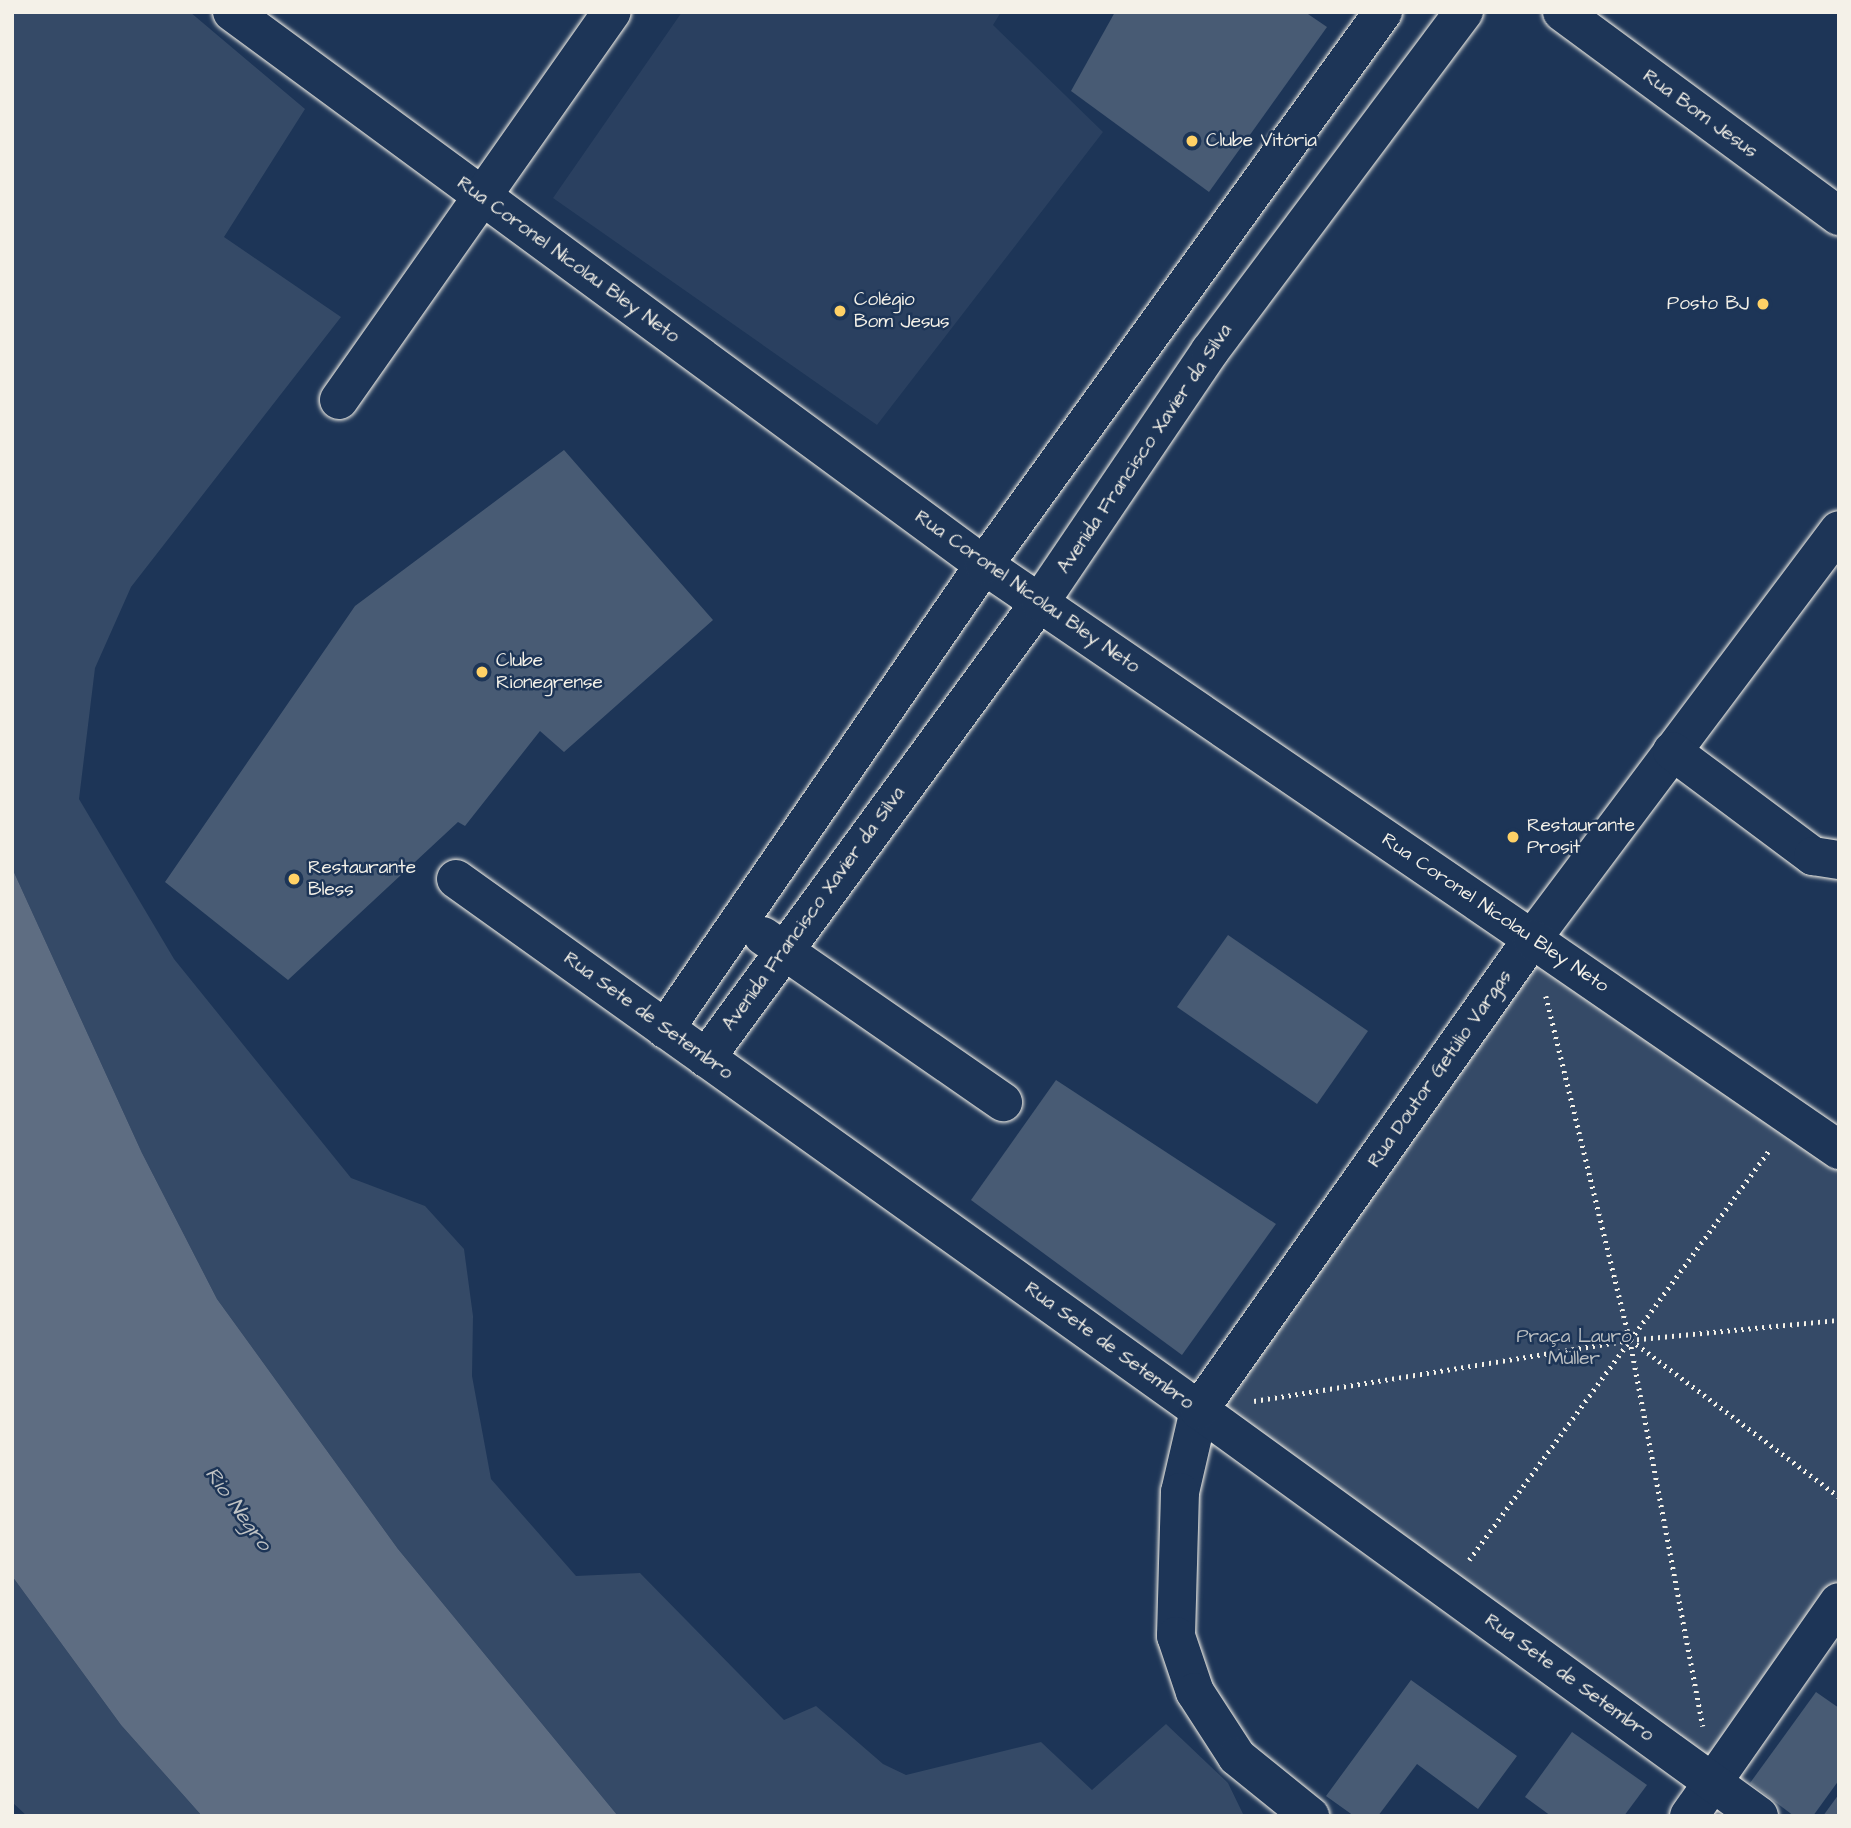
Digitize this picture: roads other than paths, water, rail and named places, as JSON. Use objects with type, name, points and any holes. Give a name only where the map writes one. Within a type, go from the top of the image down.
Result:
[{"type":"street","name":"Rua Coronel Nicolau Bley Neto","points":[[232,12],[984,565],[1839,1150]]},
{"type":"street","points":[[339,400],[612,12]]},
{"type":"street","points":[[665,1029],[984,565],[1383,12]]},
{"type":"street","name":"Avenida Francisco Xavier da Silva","points":[[706,1058],[1040,602],[1210,351],[1464,12]]},
{"type":"street","name":"Rua Bom Jesus","points":[[1562,12],[1839,216]]},
{"type":"street","points":[[1165,316],[1210,351]]},
{"type":"street","name":"Rua Doutor Getúlio Vargas","points":[[1199,1410],[1532,939],[1839,530]]},
{"type":"street","points":[[1672,751],[1813,856],[1839,860]]},
{"type":"street","name":"Rua Sete de Setembro","points":[[456,879],[1199,1410],[1759,1816]]},
{"type":"street","points":[[740,922],[784,948],[1003,1102]]},
{"type":"street","points":[[1199,1410],[1180,1492],[1176,1636],[1195,1692],[1237,1757],[1310,1816]]},
{"type":"street","points":[[1689,1816],[1839,1602]]},
{"type":"water","name":"Rio Negro","points":[[12,868],[142,1153],[217,1299],[398,1549],[618,1816],[202,1816],[121,1725],[12,1576]]},
{"type":"place","name":"Clube Vitória","points":[[1192,141]]},
{"type":"place","name":"Posto BJ","points":[[1763,304]]},
{"type":"place","name":"Colégio Bom Jesus","points":[[840,311]]},
{"type":"place","name":"Clube Rionegrense","points":[[482,672]]},
{"type":"place","name":"Restaurante Prosit","points":[[1513,837]]},
{"type":"place","name":"Restaurante Bless","points":[[294,879]]},
{"type":"park label","name":"Praça Lauro Müller","points":[[1574,1348]]}]
